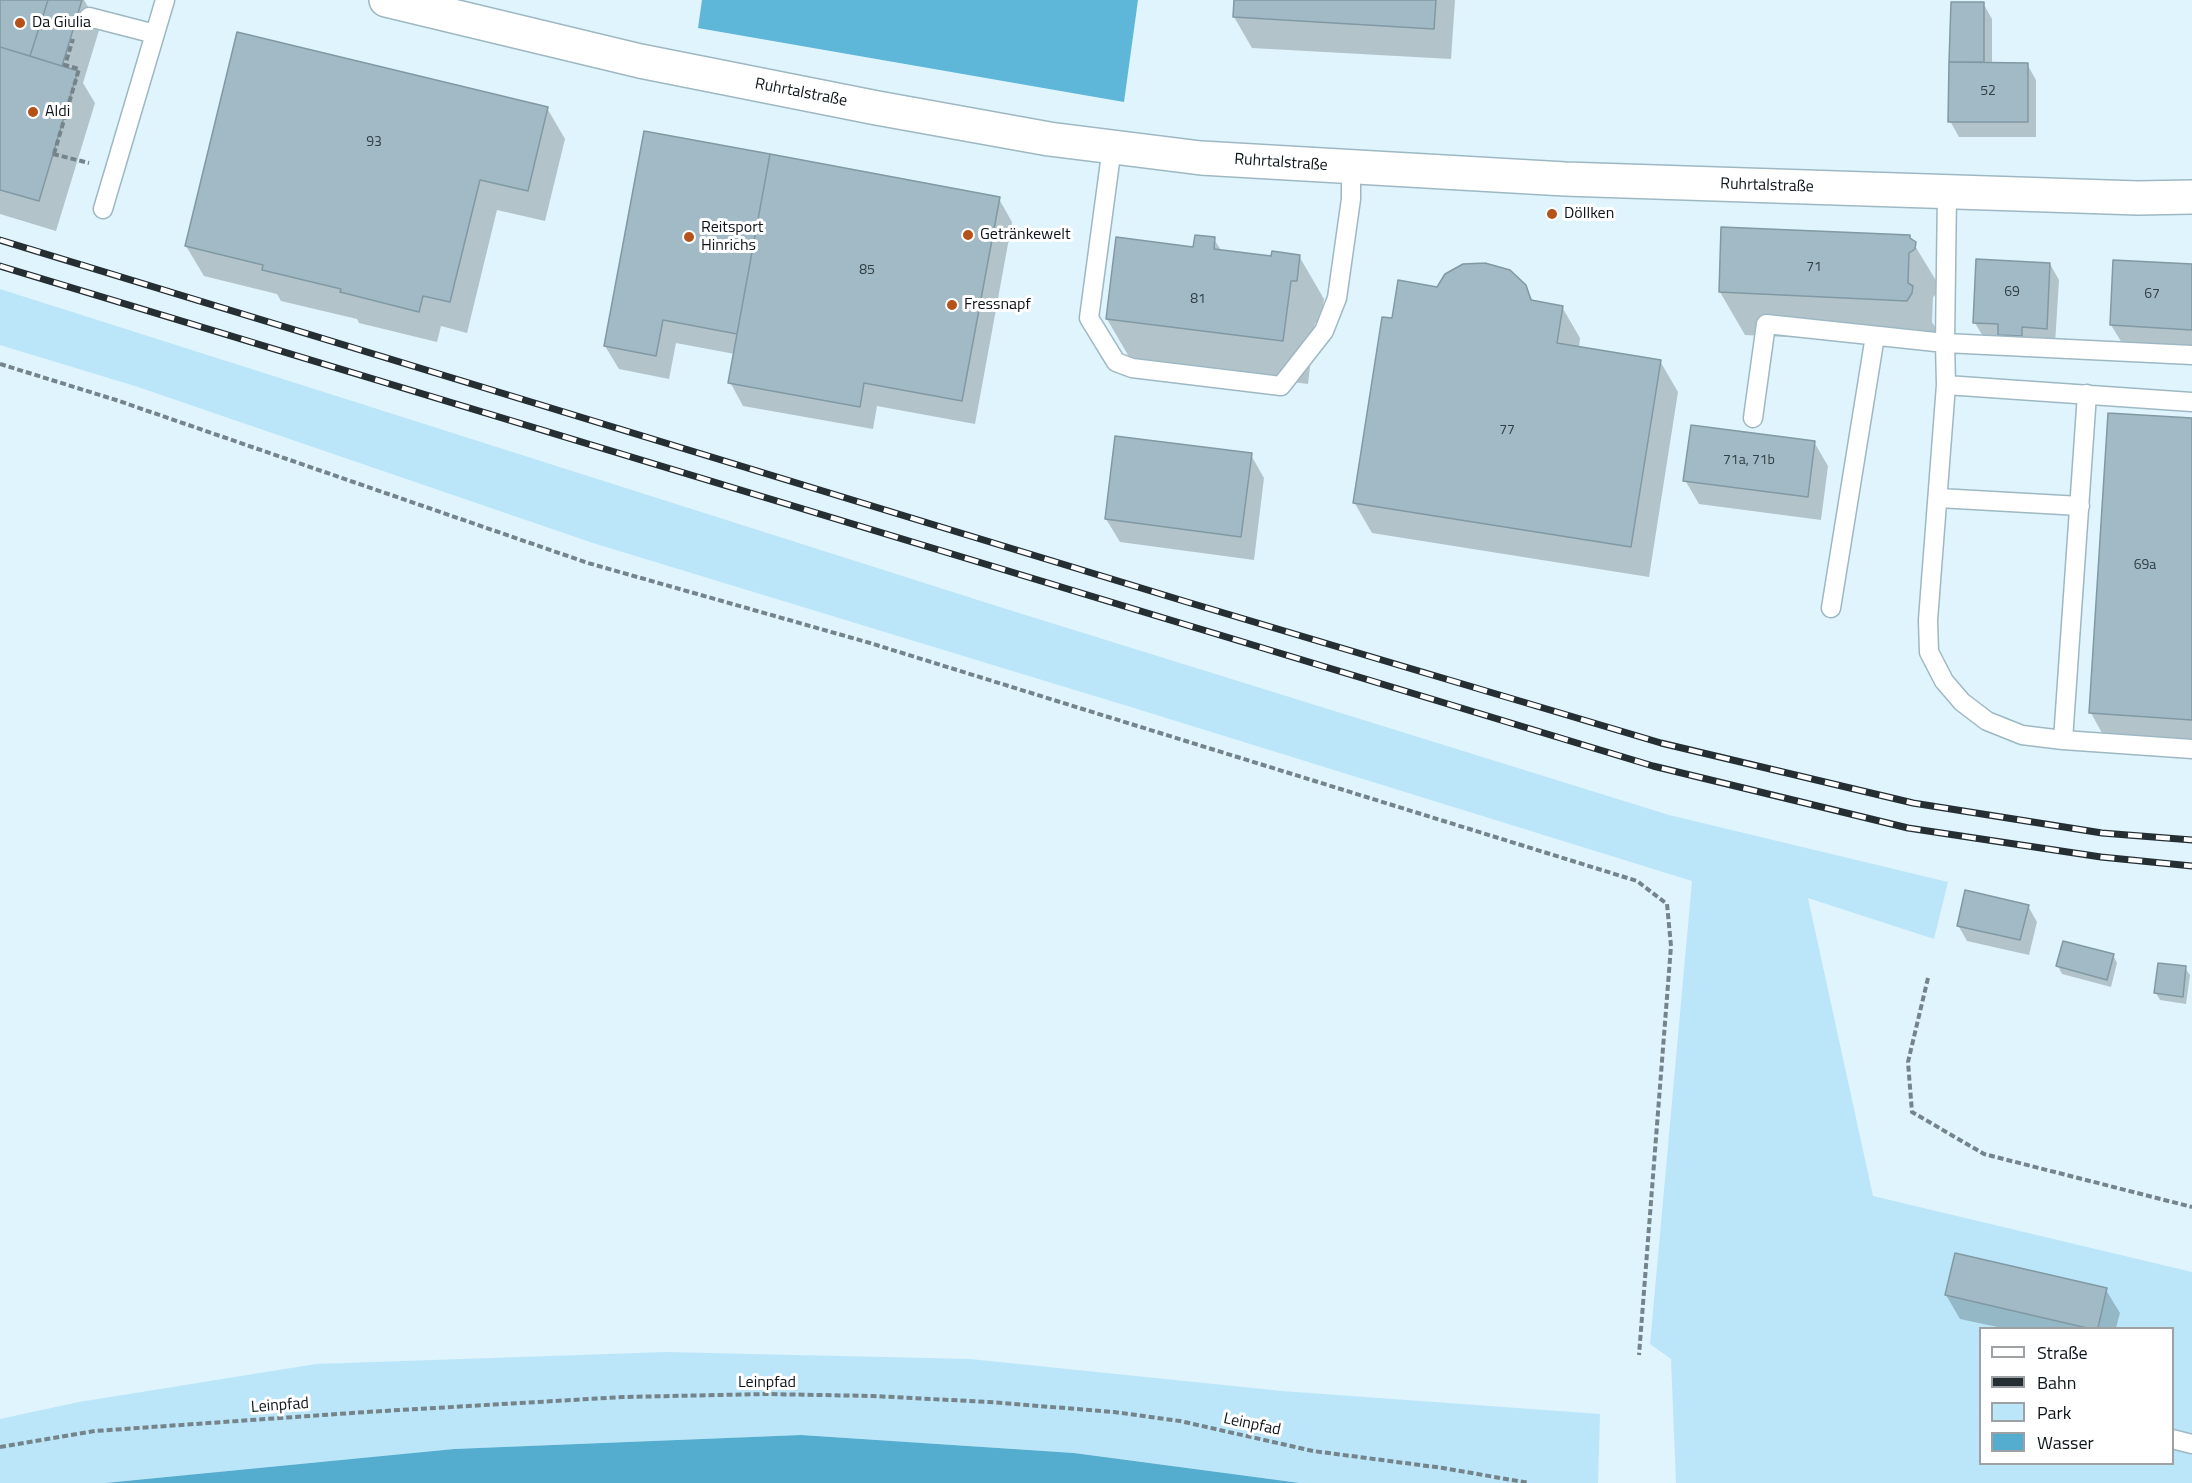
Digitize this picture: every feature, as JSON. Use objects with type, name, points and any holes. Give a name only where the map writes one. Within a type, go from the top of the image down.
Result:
[{"type":"main road","name":"Ruhrtalstraße","points":[[386,0],[663,65],[887,110],[1048,139],[1201,158],[1565,179],[1947,192],[2192,197]]},
{"type":"lane","points":[[103,209],[165,0]]},
{"type":"lane","points":[[89,17],[155,34]]},
{"type":"lane","points":[[1112,147],[1089,318],[1116,362],[1132,368],[1281,386],[1324,331],[1337,298],[1351,199],[1351,168]]},
{"type":"lane","points":[[1947,192],[1946,385],[1928,620],[1929,652],[1944,681],[1962,702],[1987,721],[2022,735],[2192,749]]},
{"type":"lane","points":[[1754,418],[1766,324],[1945,344],[2192,355]]},
{"type":"lane","points":[[1831,608],[1875,336]]},
{"type":"lane","points":[[1946,385],[2192,402]]},
{"type":"lane","points":[[2063,740],[2087,394]]},
{"type":"lane","points":[[1939,498],[2080,506]]},
{"type":"lane","points":[[2174,1439],[2192,1444]]},
{"type":"path","points":[[74,35],[65,65],[79,69],[53,154],[114,170]]},
{"type":"path","points":[[0,364],[116,400],[588,563],[870,643],[1637,881],[1667,904],[1671,946],[1639,1354]]},
{"type":"path","points":[[1928,978],[1908,1062],[1912,1112],[1983,1154],[2192,1207]]},
{"type":"path","name":"Leinpfad","points":[[0,1447],[95,1431],[378,1411],[623,1397],[826,1395],[989,1402],[1114,1412],[1180,1421],[1331,1454],[1443,1468],[1529,1483]]},
{"type":"green space","points":[[0,289],[1003,608],[1669,815],[1948,882],[1934,939],[1808,898],[1873,1196],[2192,1272],[2192,1483],[1676,1483],[1671,1359],[1650,1344],[1692,881],[593,543],[138,387],[0,345]]},
{"type":"green space","points":[[666,1352],[970,1359],[1282,1391],[1600,1414],[1598,1483],[1300,1483],[1074,1453],[801,1435],[454,1449],[105,1483],[0,1483],[0,1419],[79,1402],[316,1364]]},
{"type":"shaded area","points":[[702,0],[1138,0],[1124,102],[698,28]]},
{"type":"water","points":[[801,1435],[1074,1453],[1300,1483],[105,1483],[454,1449]]},
{"type":"building","name":"Da Giulia","points":[[0,0],[48,0],[30,56],[0,47]]},
{"type":"building","points":[[48,0],[82,0],[62,66],[30,56]]},
{"type":"building","points":[[1234,0],[1436,0],[1434,29],[1233,17]]},
{"type":"building","points":[[1951,2],[1984,2],[1984,62],[1949,62]]},
{"type":"building","points":[[237,32],[548,107],[528,191],[480,180],[450,302],[423,296],[419,312],[340,292],[341,289],[262,270],[263,265],[185,246]]},
{"type":"building","name":"Aldi","points":[[0,47],[78,71],[39,201],[0,190]]},
{"type":"building","points":[[1949,62],[2028,63],[2028,122],[1948,122]]},
{"type":"building","name":"Reitsport Hinrichs","points":[[644,131],[770,154],[737,334],[663,320],[656,356],[604,346]]},
{"type":"building","points":[[770,154],[1000,197],[962,401],[864,383],[860,407],[728,383]]},
{"type":"building","points":[[1721,227],[1910,235],[1910,238],[1916,242],[1915,249],[1909,253],[1908,283],[1913,286],[1912,293],[1907,301],[1719,292]]},
{"type":"building","points":[[1195,235],[1215,237],[1214,249],[1271,256],[1272,251],[1300,255],[1297,281],[1291,281],[1283,341],[1106,319],[1116,237],[1193,247]]},
{"type":"building","points":[[1976,259],[2050,263],[2047,329],[2022,327],[2022,336],[1998,335],[1998,324],[1973,323]]},
{"type":"building","points":[[2113,260],[2192,264],[2192,330],[2110,325]]},
{"type":"building","points":[[1485,263],[1510,270],[1526,285],[1531,300],[1563,306],[1557,343],[1661,360],[1631,547],[1353,503],[1382,317],[1392,318],[1398,280],[1437,287],[1445,274],[1463,264]]},
{"type":"building","points":[[2108,413],[2192,418],[2192,720],[2089,713]]},
{"type":"building","points":[[1691,425],[1815,441],[1808,497],[1683,481]]},
{"type":"building","points":[[1115,436],[1252,453],[1241,537],[1105,519]]},
{"type":"building","points":[[1965,890],[2029,905],[2020,940],[1957,926]]},
{"type":"building","points":[[2063,941],[2114,954],[2107,980],[2056,966]]},
{"type":"building","points":[[2158,963],[2186,966],[2183,997],[2154,993]]},
{"type":"building","points":[[1955,1253],[2107,1288],[2098,1327],[2083,1327],[1945,1295]]},
{"type":"railway","points":[[0,240],[1187,602],[1661,743],[1913,803],[2102,833],[2192,840]]},
{"type":"railway","points":[[0,266],[1653,766],[1908,828],[2101,857],[2192,866]]},
{"type":"place","name":"Da Giulia","points":[[20,23]]},
{"type":"place","name":"Aldi","points":[[33,112]]},
{"type":"place","name":"Döllken","points":[[1552,214]]},
{"type":"place","name":"Getränkewelt","points":[[968,235]]},
{"type":"place","name":"Reitsport Hinrichs","points":[[689,237]]},
{"type":"place","name":"Fressnapf","points":[[952,305]]}]
